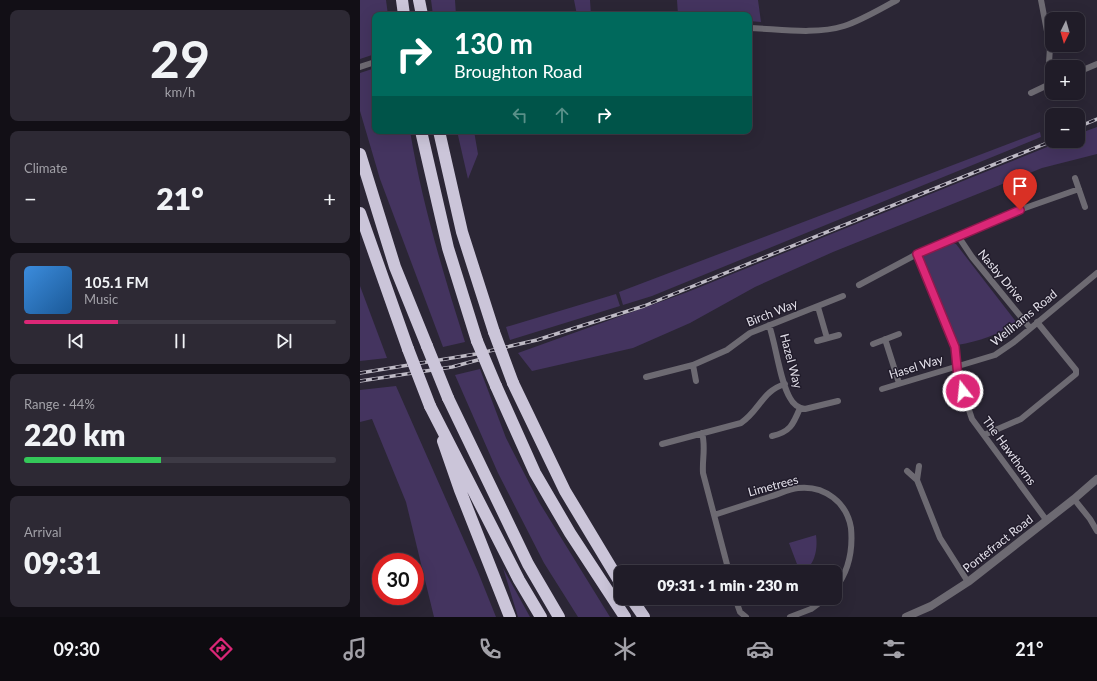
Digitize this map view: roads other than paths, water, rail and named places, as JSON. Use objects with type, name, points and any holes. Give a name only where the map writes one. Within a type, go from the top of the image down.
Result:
[{"type":"highway","points":[[402,0],[404,12]]},
{"type":"highway","points":[[419,0],[421,12]]},
{"type":"highway","points":[[422,134],[448,248],[477,341],[535,473],[570,532],[624,617]]},
{"type":"highway","points":[[440,134],[462,232],[494,332],[513,383],[566,491],[614,572]]},
{"type":"highway","points":[[360,154],[394,267],[448,398],[528,564],[559,617]]},
{"type":"highway","points":[[360,213],[460,490],[510,617]]},
{"type":"highway","points":[[430,406],[519,580],[541,617]]},
{"type":"highway","points":[[636,605],[644,617]]},
{"type":"street","points":[[752,28],[788,30],[828,29],[844,26],[897,0]]},
{"type":"street","points":[[1040,0],[1050,47],[1048,60]]},
{"type":"street","points":[[360,67],[372,63]]},
{"type":"street","points":[[1085,69],[1097,64]]},
{"type":"street","points":[[1031,93],[1045,86]]},
{"type":"street","points":[[1075,178],[1085,207]]},
{"type":"street","points":[[860,286],[917,254],[1005,215],[1079,189]]},
{"type":"street","name":"Nasby Drive","points":[[958,236],[972,258],[1030,328]]},
{"type":"street","name":"The Hawthorns","points":[[917,254],[955,347],[956,366],[972,419],[1047,521]]},
{"type":"street","name":"Wellhams Road","points":[[956,366],[995,355],[1097,273]]},
{"type":"street","name":"Birch Way","points":[[646,377],[693,365],[728,350],[750,333],[843,296]]},
{"type":"street","points":[[818,307],[827,338]]},
{"type":"street","points":[[984,435],[1021,419],[1076,374],[1076,370],[1036,322]]},
{"type":"street","name":"Hazel Way","points":[[769,325],[789,397],[800,408]]},
{"type":"street","points":[[873,344],[899,334]]},
{"type":"street","points":[[817,341],[839,335]]},
{"type":"street","points":[[885,339],[900,383]]},
{"type":"street","points":[[693,365],[696,381]]},
{"type":"street","name":"Hasel Way","points":[[882,389],[956,366]]},
{"type":"street","points":[[662,444],[741,423],[748,418],[766,394],[774,387],[785,384]]},
{"type":"street","points":[[772,436],[780,434],[793,426],[800,408],[838,401]]},
{"type":"street","points":[[702,433],[705,449],[702,464],[704,480],[727,565]]},
{"type":"street","points":[[917,480],[919,466]]},
{"type":"street","points":[[907,472],[917,480],[940,538],[968,582]]},
{"type":"street","name":"Pontefract Road","points":[[906,617],[931,606],[968,582],[1074,500],[1097,479]]},
{"type":"street","name":"Limetrees","points":[[714,515],[799,488],[816,489],[834,497],[845,509],[852,536],[849,562],[842,577]]},
{"type":"street","points":[[1074,500],[1090,519],[1097,531]]},
{"type":"street","points":[[738,605],[740,612],[746,617]]},
{"type":"street","points":[[790,617],[799,616],[816,605]]},
{"type":"railway","points":[[1085,124],[1097,119]]},
{"type":"railway","points":[[360,373],[476,354],[537,340],[644,306],[1045,144]]},
{"type":"railway","points":[[360,381],[452,367],[485,358]]}]
